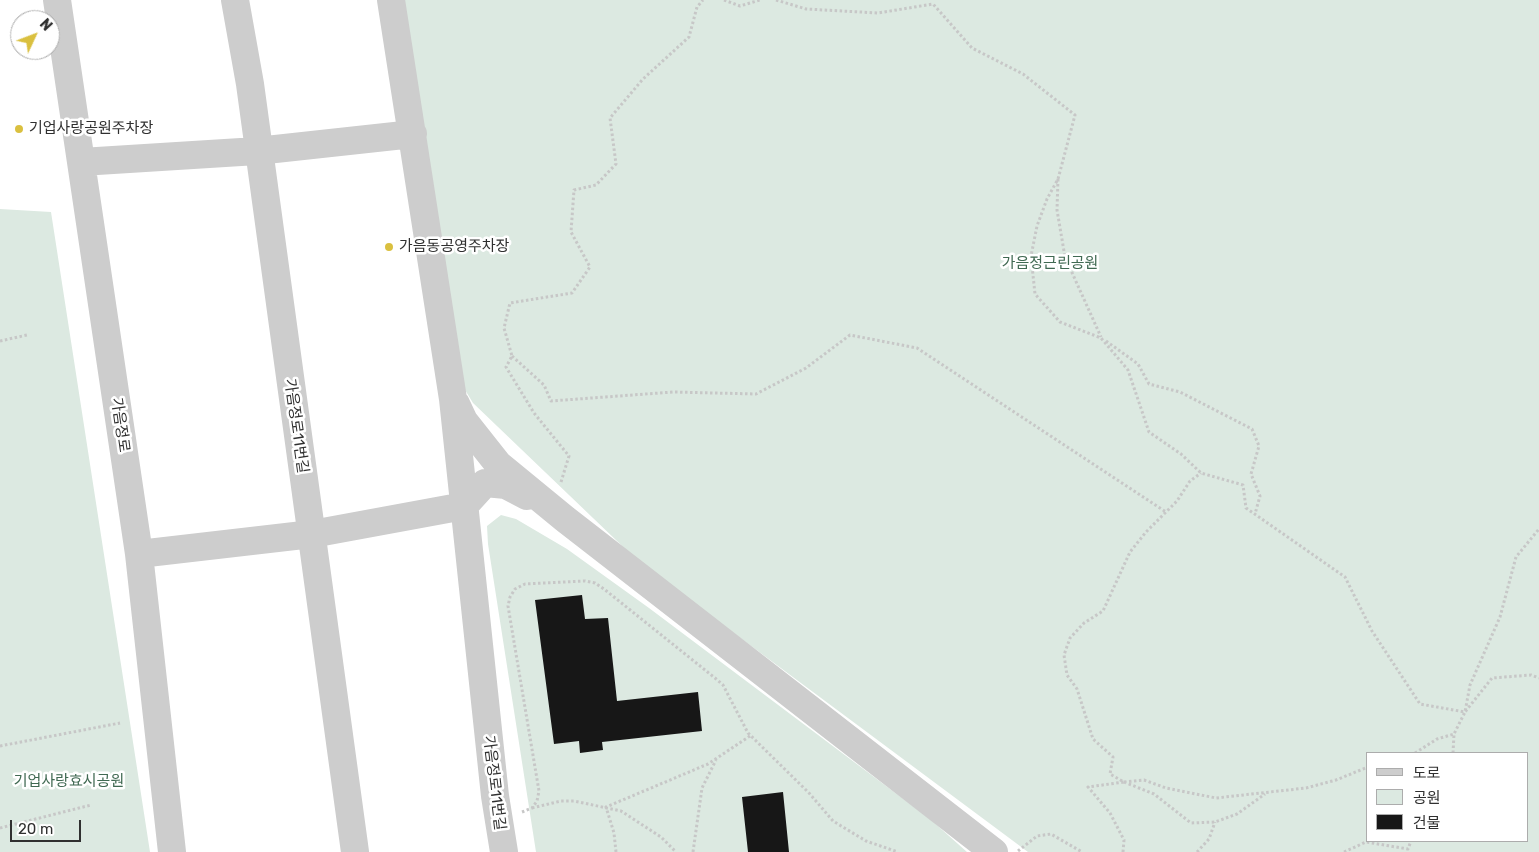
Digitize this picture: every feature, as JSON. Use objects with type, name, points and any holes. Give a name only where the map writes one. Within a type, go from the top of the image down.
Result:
[{"type":"street","name":"가음정로","points":[[57,0],[139,554],[172,852]]},
{"type":"street","name":"가음정로11번길","points":[[235,0],[250,84],[257,151],[355,852]]},
{"type":"street","name":"가음정로11번길","points":[[391,0],[453,399],[494,796],[504,852]]},
{"type":"street","points":[[81,162],[257,151],[413,134]]},
{"type":"street","points":[[453,399],[464,421],[498,464],[994,852]]},
{"type":"street","points":[[139,554],[312,534],[464,506],[485,483],[506,485],[559,513]]},
{"type":"path","points":[[703,0],[697,7],[689,37],[643,79],[610,118],[616,164],[596,185],[574,190],[571,232],[590,267],[572,292],[510,303],[504,328],[512,356],[544,385],[551,401],[673,392],[756,394],[806,368],[850,335],[917,348],[1166,512]]},
{"type":"path","points":[[724,0],[740,6],[760,0]]},
{"type":"path","points":[[776,0],[806,9],[878,13],[933,4],[972,48],[1023,74],[1075,115],[1058,179],[1037,226],[1031,256],[1035,294],[1060,322],[1101,338],[1138,364],[1149,384],[1180,392],[1252,429],[1259,446],[1250,474],[1260,496],[1255,514]]},
{"type":"path","points":[[1058,179],[1057,210],[1065,256],[1101,338],[1128,370],[1149,432],[1181,454],[1201,474],[1243,485],[1246,508],[1345,577],[1372,631],[1420,704],[1464,712]]},
{"type":"path","points":[[0,341],[27,335]]},
{"type":"path","points":[[512,356],[506,367],[534,413],[569,456],[559,513]]},
{"type":"path","points":[[1201,474],[1190,481],[1177,501],[1146,532],[1130,552],[1103,611],[1084,623],[1070,638],[1064,655],[1067,675],[1077,689],[1093,739],[1113,757],[1110,774],[1154,794],[1191,824],[1215,822],[1237,814],[1265,794]]},
{"type":"path","points":[[1453,752],[1454,734],[1464,712],[1470,685],[1500,617],[1516,557],[1539,529]]},
{"type":"path","points":[[532,808],[538,801],[539,791],[508,606],[515,589],[526,584],[584,581],[595,583],[604,589],[722,685],[750,736],[808,793],[833,821],[866,840],[898,852]]},
{"type":"path","points":[[1464,712],[1492,678],[1531,675],[1539,678]]},
{"type":"path","points":[[0,746],[120,723]]},
{"type":"path","points":[[1417,752],[1437,739],[1454,734]]},
{"type":"path","points":[[606,807],[716,760],[750,736]]},
{"type":"path","points":[[693,852],[702,788],[716,760]]},
{"type":"path","points":[[1123,852],[1124,840],[1110,813],[1088,788],[1144,780],[1166,788],[1216,798],[1265,794],[1336,780],[1366,768]]},
{"type":"path","points":[[519,813],[561,801],[606,807],[621,811],[669,844],[676,852]]},
{"type":"path","points":[[0,828],[91,805]]},
{"type":"path","points":[[606,807],[614,833],[616,852]]},
{"type":"path","points":[[1197,852],[1209,839],[1215,822]]},
{"type":"path","points":[[1016,852],[1036,836],[1051,834],[1082,852]]},
{"type":"path","points":[[1344,852],[1366,842],[1408,849],[1411,842]]},
{"type":"green space","name":"가음정근린공원","points":[[400,0],[1539,0],[1539,852],[1028,852],[641,564],[473,403],[453,370]]},
{"type":"green space","name":"기업사랑효시공원","points":[[0,209],[51,212],[150,852],[0,852]]},
{"type":"green space","points":[[501,515],[516,519],[567,549],[649,608],[930,819],[967,852],[536,852],[488,544],[487,526]]},
{"type":"building","points":[[582,595],[585,619],[608,618],[617,701],[698,692],[702,731],[602,742],[603,750],[580,753],[579,741],[554,744],[535,600]]},
{"type":"building","points":[[783,792],[789,852],[748,852],[742,797]]},
{"type":"place","name":"기업사랑공원주차장","points":[[19,129]]},
{"type":"place","name":"가음동공영주차장","points":[[389,247]]}]
